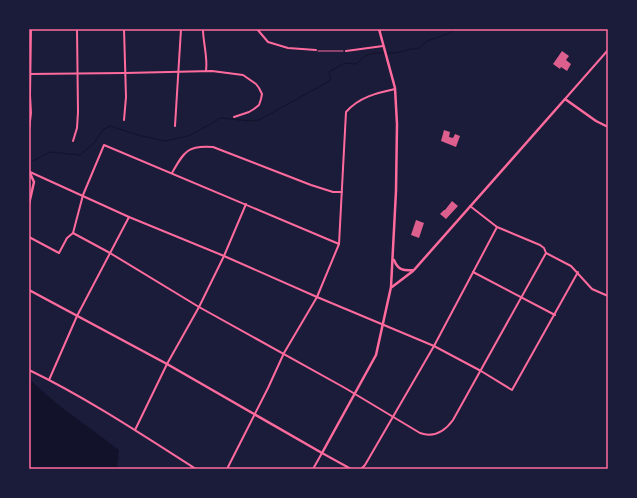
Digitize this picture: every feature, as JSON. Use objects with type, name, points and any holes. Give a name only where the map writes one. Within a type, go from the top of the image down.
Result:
[{"type":"street","points":[[29,130],[31,113],[31,29]]},
{"type":"street","points":[[73,141],[77,128],[78,112],[77,29]]},
{"type":"street","points":[[124,29],[124,120]]},
{"type":"street","points":[[175,126],[181,29]]},
{"type":"street","points":[[203,29],[203,38],[207,55],[206,71]]},
{"type":"street","points":[[257,29],[268,42],[288,48],[316,50]]},
{"type":"street","points":[[313,469],[376,355],[391,287],[394,260],[397,131],[395,88],[379,30]]},
{"type":"street","points":[[346,51],[383,46]]},
{"type":"street","points":[[391,287],[414,270],[608,50]]},
{"type":"street","points":[[30,74],[206,71],[243,75],[256,84],[262,94],[259,105],[249,112],[234,117]]},
{"type":"street","points":[[227,469],[284,353],[317,297],[339,244],[346,112],[370,95],[395,88]]},
{"type":"street","points":[[565,99],[596,121],[608,127]]},
{"type":"street","points":[[29,237],[59,253],[68,238],[73,233],[83,195],[104,145],[339,244]]},
{"type":"street","points":[[172,173],[186,151],[203,146],[213,147],[311,185],[333,192],[342,192]]},
{"type":"street","points":[[30,171],[130,217],[434,346],[481,371],[512,390],[578,272]]},
{"type":"street","points":[[29,204],[34,182],[30,171]]},
{"type":"street","points":[[135,430],[167,364],[199,307],[224,256],[246,204]]},
{"type":"street","points":[[470,206],[497,227],[540,245],[544,248],[546,253],[565,262],[578,272],[592,289],[608,296]]},
{"type":"street","points":[[48,380],[77,316],[130,217]]},
{"type":"street","points":[[361,469],[365,465],[393,418],[434,346],[497,227]]},
{"type":"street","points":[[73,233],[110,252],[199,307],[284,353],[393,418],[426,435],[437,433],[449,426],[546,253]]},
{"type":"street","points":[[394,260],[398,268],[402,271],[414,270]]},
{"type":"street","points":[[473,272],[555,315]]},
{"type":"street","points":[[29,290],[167,364],[351,469]]},
{"type":"street","points":[[29,370],[135,430],[196,469]]},
{"type":"lane","points":[[379,30],[386,29]]},
{"type":"path","points":[[316,50],[346,51]]},
{"type":"shaded area","points":[[29,379],[56,403],[119,450],[117,469],[29,469]]},
{"type":"building","points":[[562,51],[569,56],[566,60],[571,64],[567,71],[561,67],[560,69],[553,64]]},
{"type":"building","points":[[444,130],[450,132],[449,137],[453,138],[455,134],[460,136],[456,147],[441,141]]},
{"type":"building","points":[[452,201],[458,206],[446,219],[440,214]]},
{"type":"building","points":[[416,220],[424,223],[419,238],[411,235]]},
{"type":"waterway","points":[[29,163],[50,152],[80,155],[94,143],[103,130],[110,126],[138,135],[165,141],[188,136],[220,118],[250,121],[259,120],[331,80],[329,74],[330,71],[345,63],[356,64],[365,56],[374,53],[396,53],[411,49],[418,49],[427,41],[450,33],[454,29]]}]
